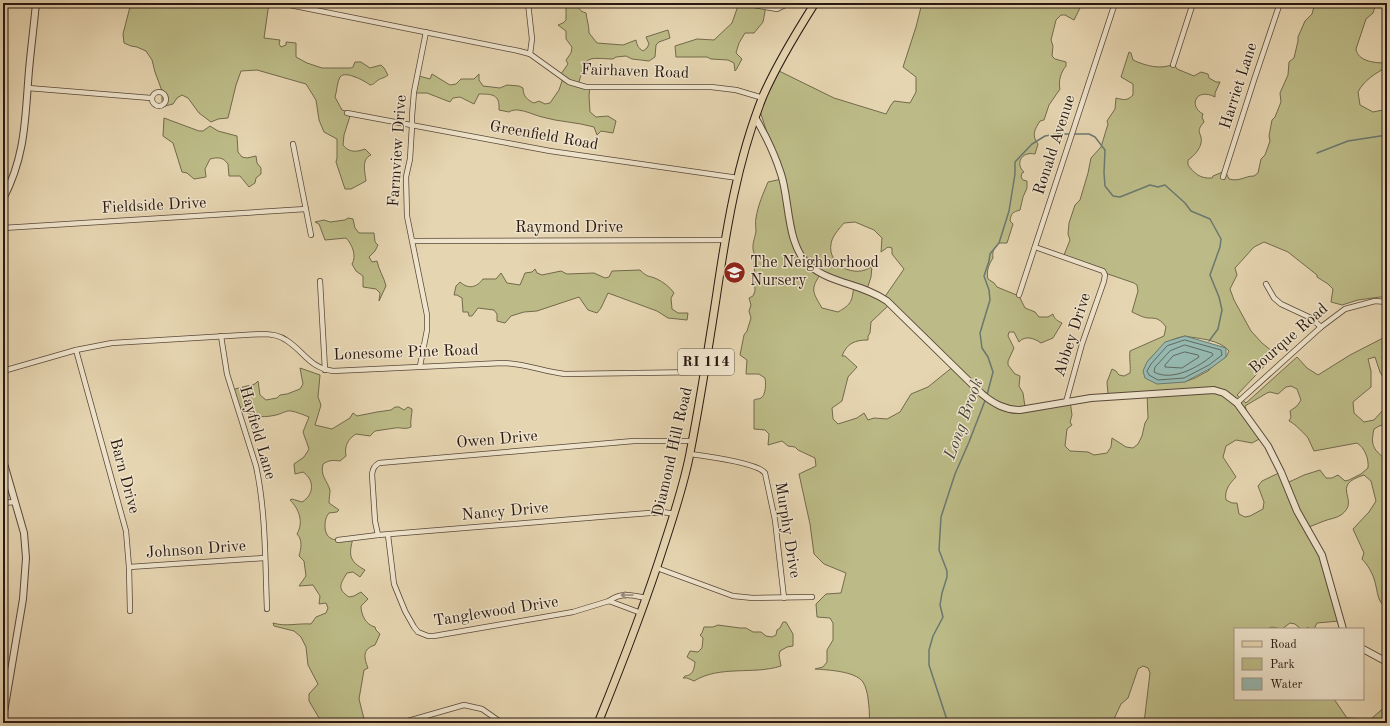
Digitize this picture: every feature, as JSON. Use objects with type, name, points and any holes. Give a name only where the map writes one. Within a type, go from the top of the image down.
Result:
[{"type":"main road","name":"Diamond Hill Road","points":[[598,723],[641,613],[675,514],[690,454],[705,372],[725,240],[738,178],[763,98],[784,53],[815,3]]},
{"type":"street","points":[[3,199],[11,183],[22,146],[36,3]]},
{"type":"street","name":"Fairhaven Road","points":[[280,3],[530,54],[561,77],[577,85],[594,87],[712,87],[736,90],[763,98]]},
{"type":"street","points":[[528,3],[532,39],[530,54]]},
{"type":"street","points":[[741,3],[777,9],[789,3]]},
{"type":"street","name":"Ronald Avenue","points":[[1019,295],[1114,3]]},
{"type":"street","points":[[1173,65],[1193,3]]},
{"type":"street","name":"Harriet Lane","points":[[1223,177],[1280,3]]},
{"type":"street","name":"Farmview Drive","points":[[420,366],[427,330],[427,315],[407,216],[406,177],[410,159],[414,92],[426,32]]},
{"type":"street","points":[[28,88],[151,98]]},
{"type":"street","name":"Greenfield Road","points":[[347,113],[583,157],[738,178]]},
{"type":"street","points":[[756,119],[768,141],[782,176],[794,237],[797,247],[806,262],[824,275],[869,290],[886,301],[982,394],[997,405],[1011,410],[1020,410],[1091,398],[1214,390],[1224,392],[1237,403],[1268,446],[1281,472],[1297,511],[1322,555],[1343,628]]},
{"type":"street","points":[[293,144],[311,235]]},
{"type":"street","name":"Fieldside Drive","points":[[3,228],[306,209]]},
{"type":"street","name":"Raymond Drive","points":[[413,242],[725,240]]},
{"type":"street","name":"Abbey Drive","points":[[1035,247],[1103,271],[1105,275],[1082,344],[1066,402]]},
{"type":"street","points":[[320,281],[325,370]]},
{"type":"street","points":[[1266,284],[1274,298],[1281,304],[1311,318],[1321,327]]},
{"type":"street","name":"Bourque Road","points":[[1237,403],[1321,327],[1345,309],[1375,301],[1387,302]]},
{"type":"street","name":"Lonesome Pine Road","points":[[3,371],[76,350],[112,343],[262,334],[280,336],[293,345],[312,363],[325,370],[333,371],[513,363],[523,364],[554,373],[572,374],[705,372]]},
{"type":"street","name":"Hayfield Lane","points":[[221,336],[227,374],[259,479],[267,609]]},
{"type":"street","name":"Barn Drive","points":[[76,350],[126,531],[130,611]]},
{"type":"street","name":"Owen Drive","points":[[378,535],[375,521],[372,474],[373,468],[379,463],[634,441],[692,441]]},
{"type":"street","name":"Murphy Drive","points":[[690,454],[748,465],[762,469],[765,473],[775,520],[784,598]]},
{"type":"street","points":[[3,460],[24,533],[26,558],[22,599],[3,718]]},
{"type":"street","points":[[3,503],[15,502]]},
{"type":"street","name":"Nancy Drive","points":[[338,540],[378,535],[611,516],[663,512],[675,514]]},
{"type":"street","name":"Tanglewood Drive","points":[[388,535],[391,564],[396,590],[414,627],[423,635],[434,636],[584,610],[609,602],[615,597],[627,594],[646,598]]},
{"type":"street","name":"Johnson Drive","points":[[129,567],[264,558]]},
{"type":"street","name":"Murphy Drive","points":[[657,568],[733,596],[753,598],[812,596]]},
{"type":"street","points":[[609,602],[641,613]]},
{"type":"street","points":[[1364,650],[1387,662]]},
{"type":"street","points":[[401,723],[464,705],[482,709],[502,723]]},
{"type":"green space","points":[[131,3],[269,3],[264,38],[280,40],[279,44],[281,47],[286,45],[286,42],[296,43],[296,57],[307,63],[322,68],[351,68],[355,62],[361,62],[370,68],[381,65],[388,75],[379,79],[372,85],[350,75],[343,75],[340,77],[335,97],[342,110],[351,113],[344,135],[343,145],[350,151],[365,149],[371,155],[366,159],[365,163],[366,181],[351,189],[345,189],[336,162],[337,139],[324,132],[319,120],[316,100],[306,84],[257,70],[241,71],[228,118],[218,119],[211,122],[199,113],[188,98],[182,95],[177,98],[173,104],[165,106],[162,102],[162,91],[152,60],[146,51],[124,43],[123,34]]},
{"type":"green space","points":[[739,3],[766,6],[763,22],[754,33],[745,33],[739,43],[736,53],[742,59],[735,71],[734,63],[728,60],[711,59],[707,57],[676,57],[675,46],[697,39],[714,40],[732,23]]},
{"type":"green space","points":[[922,3],[1081,3],[1074,20],[1065,15],[1061,15],[1056,20],[1051,40],[1053,46],[1052,56],[1055,59],[1066,62],[1066,66],[1060,77],[1060,89],[1049,105],[1044,120],[1040,121],[1035,129],[1034,135],[1038,144],[1035,154],[1026,154],[1021,159],[1020,165],[1024,172],[1022,173],[1021,177],[1023,180],[1027,181],[1027,188],[1020,210],[1014,212],[1011,216],[1010,221],[1013,224],[1007,243],[999,243],[993,251],[993,258],[987,273],[988,279],[997,287],[1019,296],[1025,308],[1035,312],[1039,317],[1048,317],[1053,314],[1055,319],[1062,323],[1053,338],[1041,343],[1030,338],[1024,338],[1019,342],[1014,332],[1009,332],[1008,336],[1014,348],[1008,361],[1008,365],[1015,374],[1020,376],[1019,386],[1023,393],[1025,407],[1070,401],[1072,415],[1070,422],[1072,425],[1067,429],[1065,446],[1070,451],[1088,452],[1094,455],[1107,453],[1111,447],[1112,438],[1126,447],[1133,448],[1138,444],[1148,418],[1147,393],[1108,394],[1107,382],[1112,369],[1119,375],[1124,376],[1130,373],[1130,351],[1164,336],[1166,327],[1162,322],[1154,318],[1145,317],[1132,312],[1138,291],[1137,285],[1064,255],[1070,240],[1068,234],[1069,223],[1075,205],[1080,200],[1091,158],[1101,147],[1108,124],[1107,121],[1115,109],[1116,98],[1125,100],[1133,95],[1133,84],[1121,77],[1129,52],[1131,53],[1133,60],[1143,64],[1164,67],[1174,64],[1177,69],[1194,76],[1201,72],[1208,74],[1209,78],[1216,82],[1220,82],[1215,93],[1215,97],[1203,94],[1196,99],[1196,107],[1198,111],[1203,114],[1202,117],[1204,122],[1199,131],[1201,140],[1200,145],[1196,152],[1188,160],[1188,165],[1195,173],[1204,178],[1212,178],[1213,176],[1225,171],[1229,179],[1239,179],[1254,176],[1258,173],[1261,159],[1265,155],[1270,141],[1269,136],[1272,120],[1275,117],[1281,102],[1280,93],[1288,75],[1289,62],[1294,58],[1298,37],[1305,21],[1312,14],[1315,3],[1376,3],[1373,13],[1366,19],[1356,49],[1360,57],[1368,61],[1387,63],[1387,67],[1367,80],[1358,92],[1360,105],[1373,112],[1383,110],[1387,104],[1387,297],[1358,300],[1342,305],[1331,302],[1333,289],[1328,284],[1317,277],[1317,275],[1288,252],[1264,242],[1254,247],[1235,268],[1237,275],[1230,289],[1234,300],[1251,331],[1262,343],[1277,355],[1272,358],[1237,395],[1246,403],[1297,357],[1307,368],[1318,375],[1350,355],[1387,336],[1387,384],[1380,372],[1375,357],[1368,359],[1371,371],[1371,387],[1353,402],[1354,413],[1364,422],[1374,420],[1384,409],[1387,411],[1387,424],[1374,429],[1373,444],[1376,450],[1387,461],[1387,608],[1381,603],[1378,597],[1373,576],[1362,559],[1364,553],[1353,529],[1369,512],[1376,501],[1371,481],[1364,475],[1354,479],[1348,484],[1346,489],[1348,504],[1347,509],[1341,515],[1309,527],[1322,553],[1339,621],[1317,623],[1314,628],[1300,628],[1295,624],[1290,623],[1283,628],[1234,628],[1234,700],[1335,700],[1347,718],[1371,719],[1387,705],[1387,723],[1144,723],[1150,673],[1148,668],[1143,666],[1138,669],[1128,698],[1121,704],[1112,723],[869,723],[868,698],[863,682],[859,678],[848,673],[815,669],[823,667],[827,662],[827,650],[833,640],[833,623],[830,618],[817,617],[816,604],[826,594],[841,593],[846,573],[824,564],[814,554],[810,524],[799,474],[816,466],[815,458],[795,447],[788,446],[782,441],[768,445],[769,434],[765,430],[754,429],[754,400],[763,396],[765,392],[765,378],[759,374],[746,374],[747,360],[740,355],[744,335],[747,331],[751,318],[749,311],[751,305],[749,298],[753,296],[755,291],[753,247],[757,213],[768,182],[782,179],[760,111],[777,70],[834,98],[886,114],[894,101],[910,103],[916,92],[916,77],[903,67]],"holes":[[[855,222],[874,230],[882,238],[881,252],[888,247],[892,248],[892,254],[904,269],[884,298],[867,289],[871,277],[872,266],[865,270],[851,270],[844,268],[833,258],[831,244],[836,233],[844,223]],[[822,272],[854,285],[852,298],[849,304],[838,312],[822,308],[814,294],[814,286]],[[890,304],[954,366],[928,387],[911,394],[900,412],[887,419],[874,418],[868,420],[864,413],[857,418],[838,424],[833,419],[832,408],[842,401],[848,377],[857,367],[845,356],[842,356],[846,348],[852,343],[868,340],[871,322]],[[1185,336],[1208,340],[1220,344],[1229,351],[1226,357],[1217,362],[1208,371],[1184,382],[1147,362],[1168,342]],[[1291,386],[1297,389],[1301,400],[1297,406],[1290,411],[1291,417],[1289,421],[1307,436],[1314,451],[1357,443],[1366,454],[1368,468],[1361,474],[1345,481],[1338,475],[1332,478],[1326,478],[1320,470],[1304,475],[1287,483],[1281,472],[1262,481],[1258,486],[1264,502],[1263,509],[1245,517],[1239,514],[1237,503],[1232,503],[1226,500],[1227,490],[1236,477],[1223,457],[1226,446],[1236,440],[1252,443],[1263,437],[1248,415],[1245,406],[1267,393],[1270,392],[1278,394],[1286,387]]]},
{"type":"green space","points":[[575,4],[581,11],[586,13],[589,33],[597,43],[623,45],[636,40],[638,46],[643,51],[649,44],[646,37],[668,30],[670,38],[659,42],[656,45],[655,57],[649,61],[632,59],[626,56],[616,57],[613,59],[597,58],[588,60],[586,63],[579,82],[580,84],[590,86],[590,112],[596,117],[608,116],[616,121],[613,133],[601,131],[597,135],[594,127],[588,125],[548,119],[518,110],[509,112],[499,110],[497,98],[488,94],[479,94],[474,104],[460,97],[453,98],[450,102],[427,93],[416,93],[419,76],[430,79],[432,74],[450,85],[456,84],[461,79],[474,79],[479,74],[479,80],[483,86],[500,88],[507,85],[519,86],[523,88],[527,99],[532,102],[534,103],[539,101],[545,104],[550,103],[559,90],[563,78],[561,74],[568,64],[566,60],[571,53],[572,47],[566,39],[566,31],[558,25],[566,20],[566,8]]},
{"type":"green space","points":[[164,118],[199,131],[203,131],[210,126],[218,131],[237,136],[238,152],[242,157],[247,158],[256,156],[257,163],[261,168],[261,174],[256,178],[255,183],[249,187],[240,176],[229,176],[228,164],[220,158],[215,158],[210,159],[205,169],[206,177],[194,179],[187,173],[182,172],[173,143],[163,136]]},
{"type":"green space","points":[[348,218],[353,219],[355,228],[359,233],[374,233],[375,242],[378,245],[369,257],[372,262],[377,261],[386,286],[379,301],[380,293],[376,289],[363,287],[363,276],[356,271],[352,264],[354,254],[352,247],[346,238],[325,240],[319,224],[315,222],[324,220],[330,222],[345,220]]},
{"type":"green space","points":[[535,269],[537,273],[542,275],[561,271],[567,274],[594,273],[605,278],[609,277],[612,271],[640,270],[662,282],[674,293],[671,298],[672,309],[678,313],[688,313],[687,320],[668,318],[657,311],[608,293],[597,313],[588,310],[579,297],[537,311],[524,312],[511,316],[505,323],[497,321],[497,314],[494,310],[478,308],[472,316],[469,316],[468,312],[463,312],[462,298],[454,295],[456,286],[460,282],[470,287],[475,286],[483,279],[496,279],[501,273],[507,283],[520,285],[525,273],[532,272]]},
{"type":"green space","points":[[300,368],[320,375],[318,397],[321,405],[315,425],[332,429],[350,418],[353,413],[357,416],[391,410],[395,407],[399,407],[404,410],[408,407],[412,409],[411,427],[375,431],[370,436],[356,434],[347,443],[346,456],[340,461],[335,460],[323,464],[322,468],[323,475],[330,490],[329,503],[339,510],[337,512],[329,513],[325,526],[326,533],[329,537],[335,540],[353,538],[351,557],[359,567],[365,570],[360,577],[353,572],[347,573],[341,583],[341,589],[349,597],[361,592],[368,599],[361,606],[362,613],[367,622],[375,627],[380,634],[375,645],[368,649],[365,654],[368,668],[364,670],[359,699],[365,723],[322,723],[309,701],[309,694],[318,684],[308,665],[306,647],[301,637],[294,631],[274,626],[273,623],[283,625],[311,624],[316,617],[326,613],[328,608],[326,603],[319,604],[320,596],[313,585],[299,586],[306,576],[304,561],[299,556],[301,542],[297,534],[300,525],[300,516],[296,507],[290,500],[292,499],[302,502],[311,492],[312,487],[310,479],[303,472],[295,474],[294,464],[304,457],[309,449],[303,432],[309,417],[289,411],[261,417],[249,414],[239,405],[234,391],[235,389],[255,384],[258,381],[260,395],[266,400],[277,398],[280,395],[300,389],[303,384]]},
{"type":"green space","points":[[783,622],[786,622],[793,634],[793,646],[787,647],[780,651],[779,655],[781,666],[770,669],[715,673],[694,681],[683,678],[694,670],[695,662],[687,657],[690,651],[698,652],[702,648],[703,638],[700,635],[704,627],[713,627],[718,625],[746,628],[753,632],[761,632],[766,636],[772,637],[776,635],[777,630]]},
{"type":"water","points":[[1185,336],[1226,348],[1226,357],[1211,368],[1185,382],[1157,384],[1145,378],[1143,371],[1147,362],[1165,342]]},
{"type":"waterway","name":"Long Brook","points":[[987,395],[993,372],[988,357],[982,348],[980,333],[990,300],[989,290],[984,276],[990,254],[999,243],[1009,211],[1015,174],[1015,162],[1032,144],[1045,136],[1057,134],[1089,134],[1095,137],[1105,150],[1105,186],[1113,196],[1120,197],[1150,185],[1158,187],[1165,185],[1185,203],[1191,211],[1210,219],[1221,239],[1220,247],[1210,275],[1219,297],[1222,310],[1218,329],[1209,341]]},
{"type":"waterway","name":"Long Brook","points":[[1317,153],[1348,141],[1387,135]]},
{"type":"waterway","name":"Long Brook","points":[[948,723],[929,665],[929,650],[933,636],[943,617],[940,605],[947,577],[947,571],[939,550],[941,517],[955,474],[986,398]]},
{"type":"place","name":"The Neighborhood Nursery","points":[[735,272]]}]
